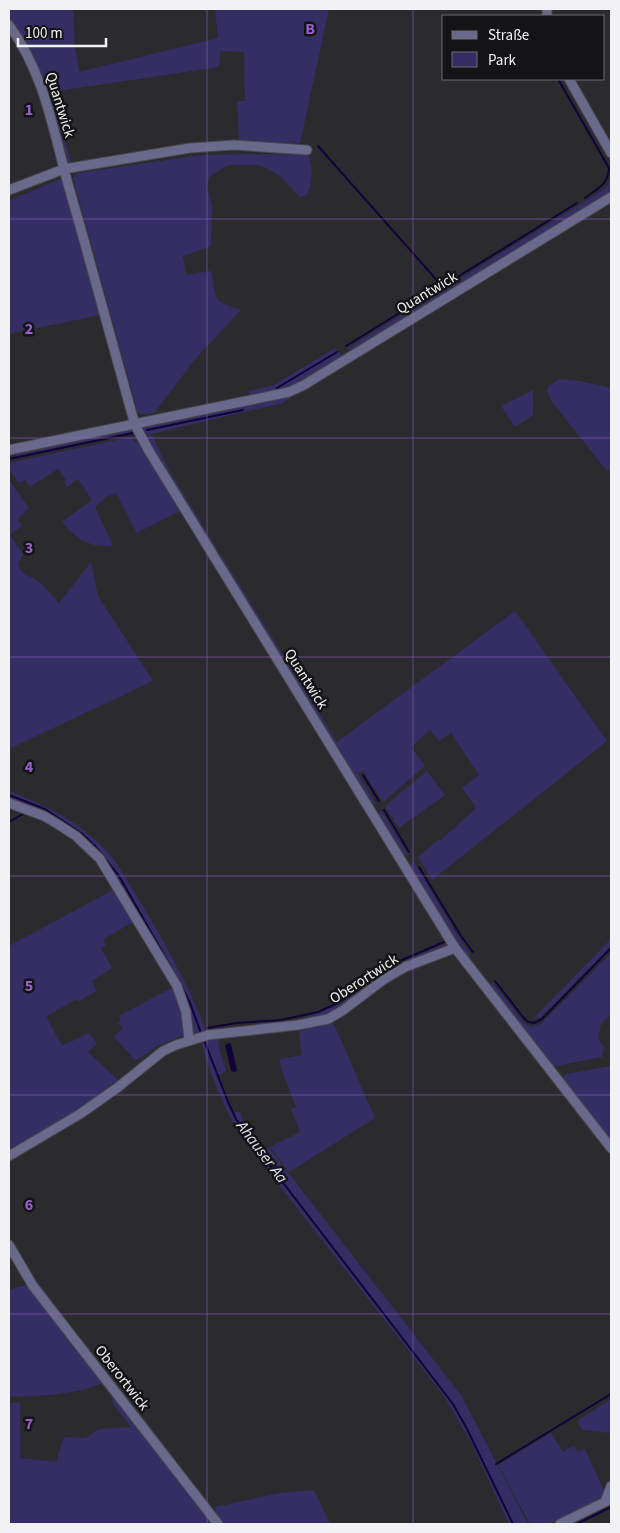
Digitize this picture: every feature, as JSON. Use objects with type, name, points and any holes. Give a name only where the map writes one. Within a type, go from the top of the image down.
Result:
[{"type":"street","name":"Quantwick","points":[[9,25],[38,76],[47,100],[64,169],[135,425],[161,473],[373,812],[455,948]]},
{"type":"street","points":[[570,80],[611,153]]},
{"type":"street","points":[[9,190],[64,169],[207,146],[234,145],[307,150]]},
{"type":"street","name":"Quantwick","points":[[9,450],[289,392],[304,385],[611,197]]},
{"type":"street","points":[[9,803],[37,813],[59,824],[76,836],[100,859],[177,986],[186,1012],[189,1040]]},
{"type":"street","points":[[455,948],[611,1148]]},
{"type":"street","name":"Oberortwick","points":[[9,1156],[99,1101],[163,1051],[189,1040],[208,1035],[298,1025],[328,1019],[342,1011],[383,980],[405,967],[455,948]]},
{"type":"street","name":"Oberortwick","points":[[9,1245],[33,1286],[218,1524]]},
{"type":"street","points":[[560,1524],[608,1501],[611,1486]]},
{"type":"green space","points":[[9,9],[73,9],[75,47],[79,72],[218,38],[215,9],[329,9],[300,143],[239,142],[237,101],[245,101],[244,52],[220,51],[219,67],[51,92],[71,162],[68,163],[46,88],[38,70],[17,35]]},
{"type":"green space","points":[[201,155],[308,155],[312,175],[307,195],[300,197],[279,175],[260,165],[229,165],[210,176],[207,185],[212,207],[211,246],[183,256],[186,275],[211,271],[217,298],[225,304],[241,310],[196,358],[154,413],[146,415],[138,413],[73,178],[78,173]]},
{"type":"green space","points":[[611,176],[611,192],[351,353],[348,348],[605,189],[610,182]]},
{"type":"green space","points":[[60,179],[63,181],[100,315],[9,334],[9,201]]},
{"type":"green space","points":[[335,348],[342,356],[288,388],[250,395],[249,391],[274,385]]},
{"type":"green space","points":[[559,379],[611,388],[611,468],[607,471],[552,402],[547,391],[549,386]]},
{"type":"green space","points":[[533,390],[533,415],[515,427],[501,406]]},
{"type":"green space","points":[[298,392],[283,403],[151,434],[169,470],[217,549],[214,550],[162,467],[143,427]]},
{"type":"green space","points":[[132,428],[132,432],[16,456],[14,452]]},
{"type":"green space","points":[[131,437],[135,442],[141,443],[180,511],[137,533],[116,493],[106,497],[95,507],[113,546],[90,544],[78,538],[62,522],[92,500],[78,479],[67,487],[64,482],[66,480],[58,469],[30,487],[25,480],[19,483],[9,469],[9,463]]},
{"type":"green space","points":[[9,480],[29,508],[17,519],[22,526],[10,535],[23,554],[18,565],[20,568],[24,573],[39,582],[59,603],[91,562],[98,596],[153,681],[9,749]]},
{"type":"green space","points":[[221,555],[337,742],[515,611],[607,741],[432,880],[418,857],[438,840],[441,840],[475,809],[475,805],[462,788],[479,775],[451,733],[439,741],[430,730],[411,747],[425,766],[383,802],[363,771],[358,774],[376,804],[372,803],[219,558]]},
{"type":"green space","points":[[427,771],[445,795],[399,828],[385,806]]},
{"type":"green space","points":[[9,791],[39,803],[66,818],[90,835],[113,858],[140,900],[164,943],[198,1010],[207,1033],[194,1037],[191,1013],[184,995],[117,877],[107,864],[48,814],[9,797]]},
{"type":"green space","points":[[381,810],[408,855],[404,856],[379,815]]},
{"type":"green space","points":[[414,862],[471,955],[467,958],[411,867],[411,863]]},
{"type":"green space","points":[[115,889],[135,921],[103,939],[106,945],[101,948],[112,968],[92,981],[97,991],[79,1001],[77,999],[46,1016],[62,1046],[89,1033],[97,1044],[88,1052],[118,1080],[76,1112],[9,1154],[9,946]]},
{"type":"green space","points":[[611,939],[611,946],[540,1018],[533,1019]]},
{"type":"green space","points":[[445,944],[447,946],[397,969],[357,998],[342,1006],[316,1017],[305,1017],[338,1004],[400,964]]},
{"type":"green space","points":[[611,953],[611,1013],[601,1024],[598,1038],[604,1048],[602,1057],[551,1067],[490,986],[492,982],[525,1024],[532,1027],[542,1023]]},
{"type":"green space","points":[[173,987],[182,1012],[184,1035],[157,1046],[135,1060],[114,1037],[123,1028],[118,1023],[121,1020],[119,1016]]},
{"type":"green space","points":[[333,1022],[375,1118],[289,1172],[270,1147],[300,1132],[291,1109],[296,1107],[281,1068],[280,1059],[302,1055],[299,1031]]},
{"type":"green space","points":[[218,1037],[226,1071],[217,1076],[231,1111],[240,1112],[249,1131],[261,1149],[269,1148],[461,1395],[528,1524],[509,1524],[472,1444],[444,1396],[240,1135],[217,1088],[200,1039]]},
{"type":"green space","points":[[611,1066],[611,1131],[609,1133],[611,1142],[563,1078],[566,1074]]},
{"type":"green space","points":[[31,1272],[54,1305],[167,1449],[164,1451],[28,1273]]},
{"type":"green space","points":[[26,1285],[103,1383],[69,1392],[9,1397],[9,1290]]},
{"type":"green space","points":[[112,1398],[213,1524],[9,1524],[9,1403],[20,1403],[20,1458],[56,1462],[64,1437],[85,1438],[99,1429],[131,1427],[113,1404]]},
{"type":"green space","points":[[611,1399],[611,1433],[582,1430],[577,1421]]},
{"type":"green space","points":[[551,1433],[563,1452],[574,1446],[578,1452],[585,1449],[605,1493],[594,1502],[549,1524],[530,1524],[498,1465]]},
{"type":"green space","points":[[314,1490],[330,1524],[224,1524],[216,1514],[215,1507],[280,1493]]},
{"type":"shaded area","points":[[231,1044],[237,1070],[235,1072],[231,1071],[225,1045]]},
{"type":"waterway","points":[[15,42],[29,68]]},
{"type":"waterway","points":[[559,80],[609,168],[604,182],[585,198]]},
{"type":"waterway","points":[[318,146],[442,286]]},
{"type":"waterway","points":[[346,346],[577,203]]},
{"type":"waterway","points":[[277,388],[337,352]]},
{"type":"waterway","points":[[147,430],[243,410]]},
{"type":"waterway","points":[[9,459],[133,433]]},
{"type":"waterway","points":[[363,775],[379,801]]},
{"type":"waterway","name":"Ahauser Aa","points":[[9,795],[45,809],[81,833],[95,846],[119,876],[177,978]]},
{"type":"waterway","points":[[384,810],[409,852]]},
{"type":"waterway","points":[[9,822],[23,814]]},
{"type":"waterway","points":[[419,867],[461,936],[473,952]]},
{"type":"waterway","points":[[207,1028],[236,1023],[281,1020],[318,1012],[340,1002],[402,960],[444,942]]},
{"type":"waterway","points":[[495,981],[523,1017],[528,1022],[534,1023],[542,1019],[611,948]]},
{"type":"waterway","name":"Ahauser Aa","points":[[181,985],[201,1033]]},
{"type":"waterway","name":"Ahauser Aa","points":[[204,1040],[236,1119],[453,1404],[513,1524]]},
{"type":"waterway","points":[[496,1464],[611,1394]]},
{"type":"waterway","points":[[577,1524],[611,1507]]}]
